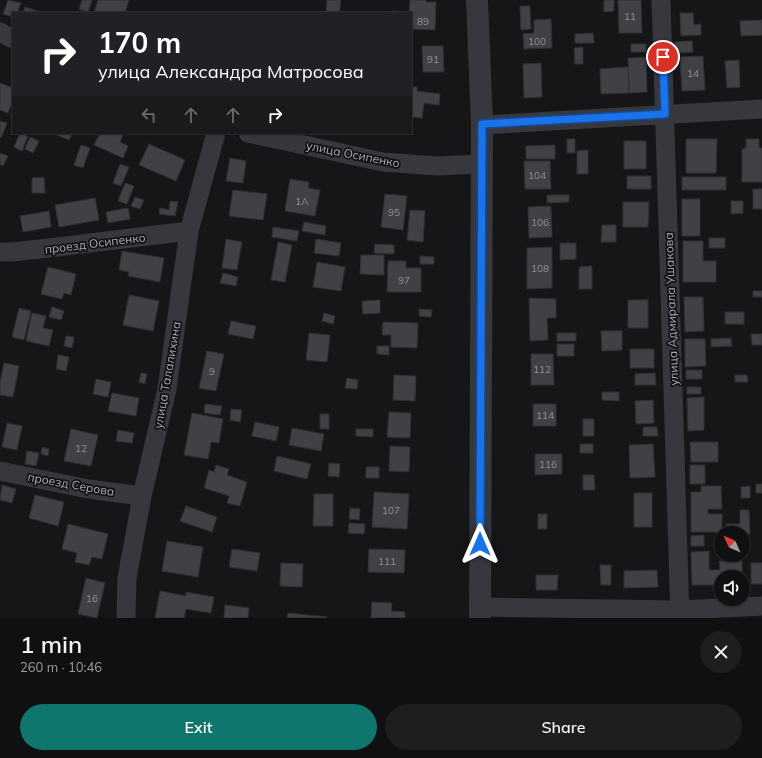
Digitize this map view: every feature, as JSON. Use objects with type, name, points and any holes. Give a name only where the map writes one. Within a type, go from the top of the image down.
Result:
[{"type":"street","points":[[477,0],[482,124],[480,613],[680,614],[762,606]]},
{"type":"street","name":"улица Адмирала Ушакова","points":[[661,0],[680,614]]},
{"type":"street","points":[[0,32],[12,38]]},
{"type":"street","points":[[482,124],[762,109]]},
{"type":"street","name":"улица Талалихина","points":[[126,618],[127,578],[142,496],[167,389],[189,231],[216,134]]},
{"type":"street","name":"улица Осипенко","points":[[253,134],[383,162],[436,166],[482,164]]},
{"type":"street","name":"проезд Осипенко","points":[[0,252],[189,231]]},
{"type":"street","name":"проезд Серова","points":[[0,471],[88,489],[142,496]]},
{"type":"building","points":[[8,0],[21,3],[17,12],[12,12],[12,17],[3,14]]},
{"type":"building","points":[[82,0],[92,0],[88,12],[79,9]]},
{"type":"building","points":[[98,0],[129,0],[125,12],[94,12]]},
{"type":"building","points":[[327,0],[341,0],[339,12],[326,12]]},
{"type":"building","points":[[410,0],[426,0],[426,2],[436,2],[435,30],[412,29],[412,12],[409,12]]},
{"type":"building","points":[[604,0],[614,0],[614,11],[604,12]]},
{"type":"building","points":[[618,0],[641,0],[642,33],[619,33]]},
{"type":"building","points":[[520,6],[530,6],[531,29],[521,30]]},
{"type":"building","points":[[25,7],[41,12],[23,12]]},
{"type":"building","points":[[680,13],[693,13],[694,25],[701,24],[701,35],[681,36]]},
{"type":"building","points":[[551,19],[552,48],[524,49],[523,34],[534,33],[534,20]]},
{"type":"building","points":[[762,20],[762,35],[741,36],[740,21]]},
{"type":"building","points":[[593,33],[594,43],[575,43],[575,34]]},
{"type":"building","points":[[692,41],[693,52],[676,53],[675,42]]},
{"type":"building","points":[[631,44],[646,44],[646,52],[631,52]]},
{"type":"building","points":[[422,46],[443,46],[444,72],[423,72]]},
{"type":"building","points":[[583,47],[583,64],[575,64],[574,48]]},
{"type":"building","points":[[703,56],[705,90],[682,91],[680,57]]},
{"type":"building","points":[[646,57],[647,92],[629,93],[628,58]]},
{"type":"building","points":[[739,60],[740,87],[727,88],[725,61]]},
{"type":"building","points":[[541,63],[542,97],[524,98],[523,64]]},
{"type":"building","points":[[628,67],[629,93],[601,94],[600,69]]},
{"type":"building","points":[[0,83],[12,88],[12,103],[8,113],[0,110]]},
{"type":"building","points":[[412,87],[417,87],[417,91],[440,94],[439,105],[424,103],[422,118],[412,117]]},
{"type":"building","points":[[0,121],[7,123],[1,138],[0,137]]},
{"type":"building","points":[[20,134],[28,136],[22,151],[14,147]]},
{"type":"building","points":[[54,134],[72,134],[69,140]]},
{"type":"building","points":[[100,134],[124,134],[120,142],[128,146],[123,158],[94,145]]},
{"type":"building","points":[[30,137],[39,141],[33,153],[25,149]]},
{"type":"building","points":[[567,139],[575,139],[575,153],[567,153]]},
{"type":"building","points":[[686,139],[717,139],[716,173],[686,173]]},
{"type":"building","points":[[746,139],[759,139],[759,148],[762,148],[762,182],[742,182],[742,149],[746,148]]},
{"type":"building","points":[[624,141],[646,141],[646,169],[624,169]]},
{"type":"building","points":[[149,144],[185,160],[176,181],[139,165]]},
{"type":"building","points":[[81,145],[90,148],[83,168],[74,165]]},
{"type":"building","points":[[555,145],[555,159],[526,159],[526,146]]},
{"type":"building","points":[[588,150],[588,174],[577,174],[577,151]]},
{"type":"building","points":[[0,153],[8,156],[3,166],[0,164]]},
{"type":"building","points":[[230,158],[246,161],[243,183],[226,181]]},
{"type":"building","points":[[524,161],[550,161],[551,189],[525,189]]},
{"type":"building","points":[[120,164],[129,167],[121,186],[113,183]]},
{"type":"building","points":[[627,176],[651,176],[651,189],[627,189]]},
{"type":"building","points":[[44,177],[45,193],[32,193],[32,178]]},
{"type":"building","points":[[682,177],[726,177],[726,190],[682,190]]},
{"type":"building","points":[[290,179],[309,182],[308,188],[320,190],[315,216],[285,211]]},
{"type":"building","points":[[125,183],[134,186],[127,204],[118,201]]},
{"type":"building","points":[[753,189],[762,189],[762,209],[753,209]]},
{"type":"building","points":[[233,190],[267,194],[263,220],[229,216]]},
{"type":"building","points":[[385,194],[407,196],[403,230],[381,227]]},
{"type":"building","points":[[547,195],[569,195],[569,202],[547,203]]},
{"type":"building","points":[[135,197],[144,200],[140,209],[131,206]]},
{"type":"building","points":[[95,198],[99,220],[59,227],[55,205]]},
{"type":"building","points":[[682,199],[700,199],[700,236],[682,236]]},
{"type":"building","points":[[170,201],[178,202],[175,216],[159,214],[160,208],[169,210]]},
{"type":"building","points":[[731,201],[743,201],[743,213],[731,214]]},
{"type":"building","points":[[623,202],[649,202],[648,227],[623,227]]},
{"type":"building","points":[[551,206],[552,237],[529,238],[528,207]]},
{"type":"building","points":[[128,208],[130,219],[108,223],[106,212]]},
{"type":"building","points":[[410,210],[425,211],[423,242],[407,240]]},
{"type":"building","points":[[49,211],[51,227],[23,232],[20,216]]},
{"type":"building","points":[[304,222],[326,226],[325,235],[302,231]]},
{"type":"building","points":[[602,225],[616,225],[616,242],[601,242]]},
{"type":"building","points":[[273,227],[299,231],[297,241],[272,237]]},
{"type":"building","points":[[709,238],[725,238],[725,248],[709,248]]},
{"type":"building","points":[[226,239],[242,242],[237,270],[222,268]]},
{"type":"building","points":[[316,239],[341,243],[339,256],[314,253]]},
{"type":"building","points":[[683,241],[703,241],[703,261],[716,261],[716,282],[683,282]]},
{"type":"building","points":[[278,242],[292,245],[285,282],[271,280]]},
{"type":"building","points":[[560,243],[576,243],[576,259],[560,260]]},
{"type":"building","points":[[375,244],[394,245],[394,254],[374,253]]},
{"type":"building","points":[[552,247],[552,288],[527,289],[527,248]]},
{"type":"building","points":[[122,251],[164,258],[160,282],[128,276],[129,272],[119,270]]},
{"type":"building","points":[[361,255],[384,255],[384,275],[360,274]]},
{"type":"building","points":[[420,256],[434,257],[434,264],[420,264]]},
{"type":"building","points":[[388,261],[406,261],[406,268],[421,268],[421,292],[387,292]]},
{"type":"building","points":[[317,262],[345,267],[341,291],[313,287]]},
{"type":"building","points":[[592,266],[592,289],[579,289],[579,267]]},
{"type":"building","points":[[48,267],[76,274],[71,295],[64,293],[62,299],[41,294]]},
{"type":"building","points":[[223,273],[238,277],[236,286],[220,283]]},
{"type":"building","points":[[753,291],[762,291],[762,297],[753,297]]},
{"type":"building","points":[[129,295],[159,301],[153,331],[123,325]]},
{"type":"building","points":[[684,297],[703,297],[704,331],[685,332]]},
{"type":"building","points":[[529,298],[556,299],[556,318],[547,318],[548,340],[530,341]]},
{"type":"building","points":[[380,300],[380,313],[363,314],[362,301]]},
{"type":"building","points":[[628,300],[648,300],[648,328],[628,328]]},
{"type":"building","points":[[52,307],[64,311],[61,320],[49,317]]},
{"type":"building","points":[[19,308],[31,311],[24,340],[12,337]]},
{"type":"building","points":[[419,309],[432,310],[431,317],[419,316]]},
{"type":"building","points":[[725,312],[744,312],[744,324],[725,324]]},
{"type":"building","points":[[32,313],[46,316],[43,328],[53,330],[49,346],[26,341]]},
{"type":"building","points":[[324,313],[335,316],[333,324],[322,321]]},
{"type":"building","points":[[231,321],[256,326],[253,339],[228,334]]},
{"type":"building","points":[[383,322],[418,323],[417,348],[391,347],[391,335],[382,335]]},
{"type":"building","points":[[601,331],[622,331],[622,350],[602,351]]},
{"type":"building","points":[[309,333],[330,335],[327,362],[306,360]]},
{"type":"building","points":[[557,333],[576,333],[576,341],[557,341]]},
{"type":"building","points":[[751,334],[762,334],[762,345],[752,345]]},
{"type":"building","points":[[66,336],[74,337],[72,348],[64,346]]},
{"type":"building","points":[[731,338],[732,346],[711,347],[711,339]]},
{"type":"building","points":[[685,339],[705,339],[706,366],[685,367]]},
{"type":"building","points":[[557,344],[574,344],[574,356],[557,356]]},
{"type":"building","points":[[377,346],[389,346],[389,355],[377,354]]},
{"type":"building","points":[[630,349],[654,349],[654,368],[630,368]]},
{"type":"building","points":[[207,351],[224,354],[216,391],[199,388]]},
{"type":"building","points":[[531,354],[553,354],[554,385],[531,385]]},
{"type":"building","points":[[58,355],[69,357],[66,371],[56,369]]},
{"type":"building","points":[[4,363],[19,366],[13,397],[0,395],[0,382]]},
{"type":"building","points":[[686,370],[702,370],[702,379],[686,379]]},
{"type":"building","points":[[141,373],[147,374],[145,384],[139,382]]},
{"type":"building","points":[[655,373],[656,385],[635,385],[635,374]]},
{"type":"building","points":[[394,375],[416,376],[415,401],[393,400]]},
{"type":"building","points":[[735,375],[747,375],[748,382],[735,382]]},
{"type":"building","points":[[347,378],[358,380],[357,389],[345,388]]},
{"type":"building","points":[[96,379],[111,382],[108,397],[93,394]]},
{"type":"building","points":[[687,387],[701,387],[701,394],[687,394]]},
{"type":"building","points":[[602,392],[619,392],[619,401],[602,400]]},
{"type":"building","points":[[112,393],[139,398],[136,416],[108,411]]},
{"type":"building","points":[[704,397],[704,430],[688,431],[687,398]]},
{"type":"building","points":[[653,400],[654,423],[636,424],[635,401]]},
{"type":"building","points":[[205,404],[222,406],[220,415],[204,413]]},
{"type":"building","points":[[533,404],[556,404],[556,426],[533,426]]},
{"type":"building","points":[[231,409],[242,410],[240,422],[230,420]]},
{"type":"building","points":[[389,412],[411,413],[410,438],[387,437]]},
{"type":"building","points":[[192,413],[223,419],[219,443],[211,442],[208,459],[184,455]]},
{"type":"building","points":[[320,414],[329,414],[329,429],[320,429]]},
{"type":"building","points":[[583,419],[594,419],[594,436],[583,436]]},
{"type":"building","points":[[255,422],[279,427],[276,441],[252,436]]},
{"type":"building","points":[[7,423],[22,426],[17,450],[2,447]]},
{"type":"building","points":[[643,427],[657,427],[658,436],[643,436]]},
{"type":"building","points":[[292,428],[324,434],[321,451],[289,445]]},
{"type":"building","points":[[71,429],[98,435],[91,466],[64,461]]},
{"type":"building","points":[[356,429],[373,429],[373,437],[356,436]]},
{"type":"building","points":[[118,430],[134,433],[132,443],[116,441]]},
{"type":"building","points":[[690,442],[718,442],[718,462],[691,462]]},
{"type":"building","points":[[580,444],[593,444],[593,453],[580,453]]},
{"type":"building","points":[[653,444],[655,477],[630,478],[629,445]]},
{"type":"building","points":[[390,446],[410,447],[409,472],[389,471]]},
{"type":"building","points":[[42,447],[49,449],[48,456],[41,454]]},
{"type":"building","points":[[27,451],[39,453],[36,466],[25,464]]},
{"type":"building","points":[[535,454],[562,454],[562,474],[535,475]]},
{"type":"building","points":[[277,456],[311,464],[307,479],[274,471]]},
{"type":"building","points":[[329,463],[340,464],[339,477],[328,476]]},
{"type":"building","points":[[216,465],[229,469],[227,475],[247,482],[240,506],[227,503],[229,496],[204,488],[209,470],[214,472]]},
{"type":"building","points":[[690,465],[705,465],[705,484],[690,484]]},
{"type":"building","points":[[366,467],[379,467],[379,478],[366,478]]},
{"type":"building","points":[[583,475],[594,475],[595,490],[583,490]]},
{"type":"building","points":[[756,484],[762,484],[762,493],[756,493]]},
{"type":"building","points":[[2,485],[16,489],[12,503],[0,500]]},
{"type":"building","points":[[701,486],[721,486],[722,509],[708,509],[708,514],[722,514],[722,526],[714,526],[714,532],[691,532],[691,492],[701,492]]},
{"type":"building","points":[[750,486],[750,498],[741,498],[741,487]]},
{"type":"building","points":[[374,492],[409,494],[407,529],[372,527]]},
{"type":"building","points":[[634,493],[652,493],[652,527],[634,527]]},
{"type":"building","points":[[314,494],[333,494],[333,526],[313,526]]},
{"type":"building","points":[[35,495],[64,502],[58,526],[29,518]]},
{"type":"building","points":[[186,506],[217,517],[212,532],[180,521]]},
{"type":"building","points":[[350,508],[360,509],[359,520],[349,519]]},
{"type":"building","points":[[740,510],[749,510],[750,526],[726,526],[726,524],[740,524]]},
{"type":"building","points":[[538,514],[547,514],[547,529],[538,529]]},
{"type":"building","points":[[349,523],[365,524],[364,534],[348,533]]},
{"type":"building","points":[[68,524],[108,534],[102,559],[92,557],[89,565],[75,562],[77,553],[62,549]]},
{"type":"building","points":[[704,535],[704,546],[691,546],[691,536]]},
{"type":"building","points":[[167,541],[203,547],[198,577],[162,571]]},
{"type":"building","points":[[232,549],[260,553],[257,571],[229,567]]},
{"type":"building","points":[[369,549],[405,550],[404,573],[368,572]]},
{"type":"building","points":[[709,551],[709,570],[714,570],[714,585],[692,585],[691,552]]},
{"type":"building","points":[[719,562],[742,562],[742,570],[720,570]]},
{"type":"building","points":[[281,563],[303,564],[302,587],[280,586]]},
{"type":"building","points":[[751,563],[762,563],[762,584],[751,584]]},
{"type":"building","points":[[600,565],[611,565],[611,585],[601,585]]},
{"type":"building","points":[[657,570],[658,587],[624,588],[624,571]]},
{"type":"building","points":[[536,575],[558,575],[557,590],[536,590]]},
{"type":"building","points":[[86,578],[105,583],[97,618],[78,614]]},
{"type":"building","points":[[160,591],[186,596],[186,592],[214,597],[211,613],[186,609],[184,618],[155,618]]},
{"type":"building","points":[[372,602],[392,603],[391,611],[405,612],[405,618],[371,618]]},
{"type":"building","points":[[225,605],[249,608],[248,618],[224,618]]},
{"type":"building","points":[[288,613],[327,617],[327,618],[287,618]]},
{"type":"route","points":[[480,544],[482,124],[665,114],[663,57]]}]
